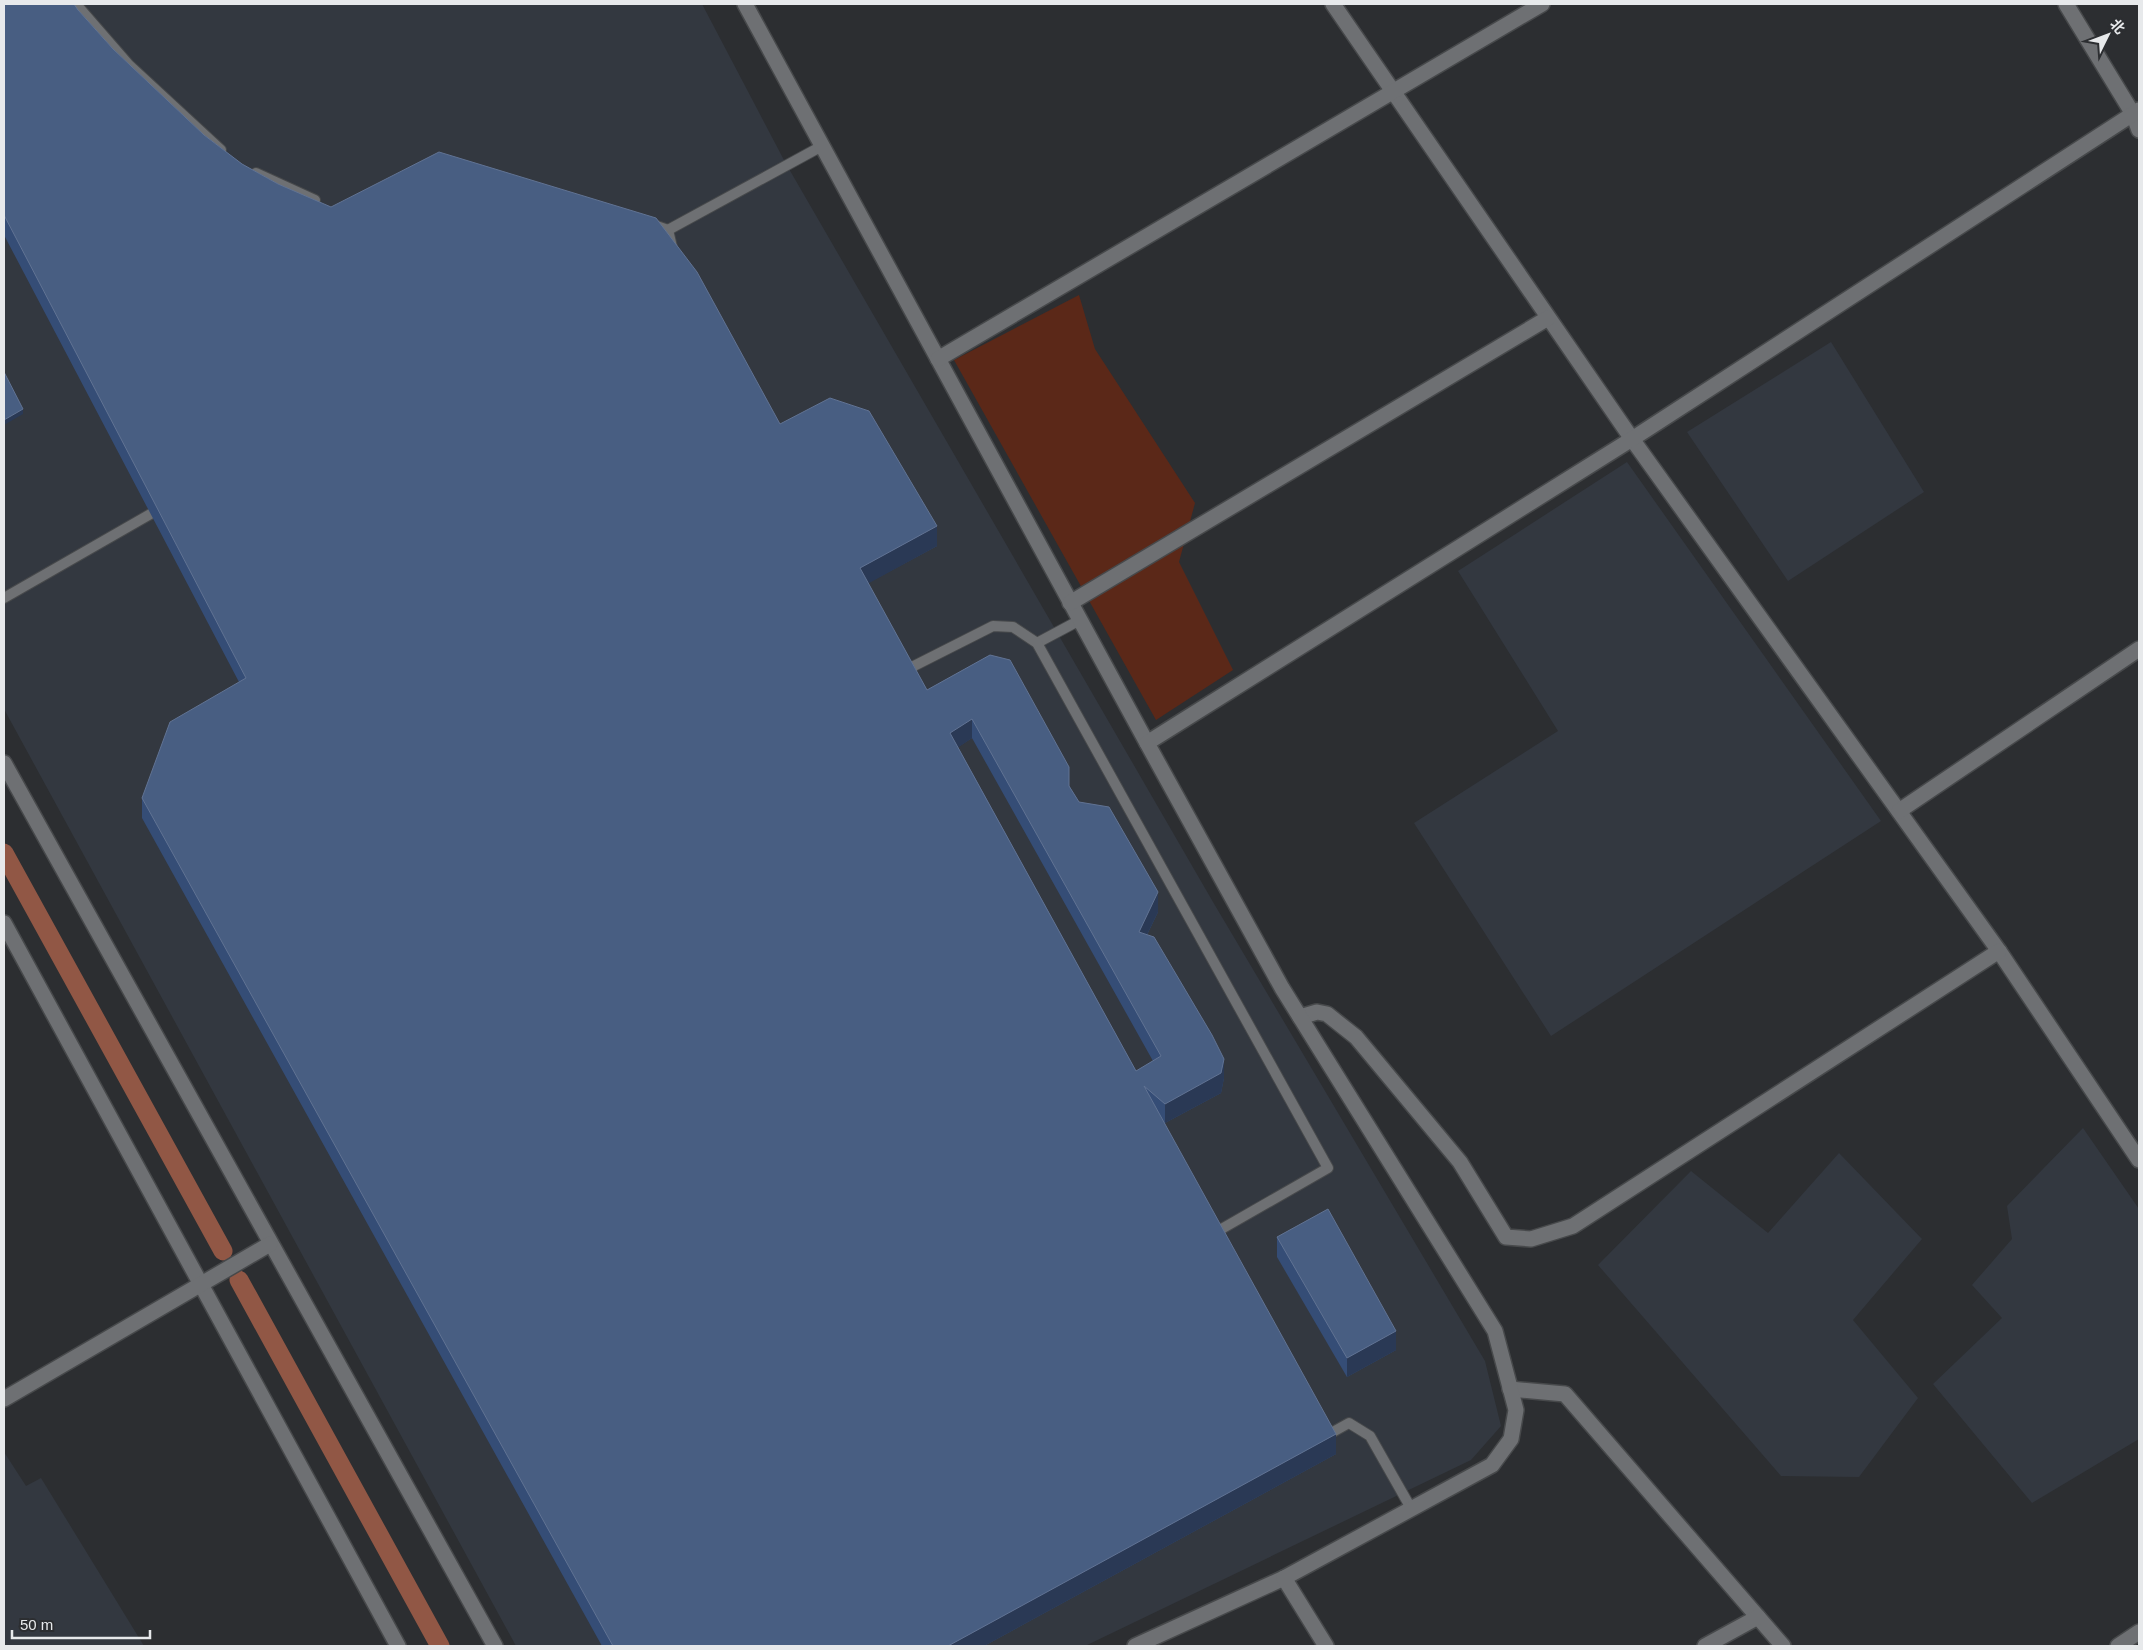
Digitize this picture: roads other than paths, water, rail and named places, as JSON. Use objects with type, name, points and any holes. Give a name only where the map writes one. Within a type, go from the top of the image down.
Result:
[{"type":"street","points":[[745,4],[1146,743],[1282,988],[1495,1331],[1516,1410],[1511,1439],[1492,1465],[1284,1578],[1134,1646]]},
{"type":"street","points":[[1333,4],[1632,439],[1999,951],[2139,1158]]},
{"type":"street","points":[[938,359],[1542,4]]},
{"type":"street","points":[[2066,4],[2136,112],[2139,130]]},
{"type":"street","points":[[1146,743],[1632,439],[2136,112]]},
{"type":"street","points":[[1070,603],[1548,318]]},
{"type":"street","points":[[1899,811],[2139,649]]},
{"type":"street","points":[[4,763],[495,1646]]},
{"type":"street","points":[[4,923],[398,1646]]},
{"type":"street","points":[[1300,1017],[1317,1012],[1327,1014],[1356,1037],[1460,1162],[1506,1237],[1531,1239],[1573,1226],[1999,951]]},
{"type":"street","points":[[4,1399],[270,1244]]},
{"type":"street","points":[[1510,1389],[1565,1394],[1783,1646]]},
{"type":"street","points":[[1284,1578],[1326,1646]]},
{"type":"street","points":[[1705,1646],[1758,1617]]},
{"type":"street","points":[[2118,1646],[2139,1632]]},
{"type":"lane","points":[[76,4],[129,65],[229,157]]},
{"type":"lane","points":[[640,221],[668,230],[822,146]]},
{"type":"lane","points":[[245,167],[325,205]]},
{"type":"lane","points":[[668,230],[674,256]]},
{"type":"lane","points":[[4,598],[168,504]]},
{"type":"lane","points":[[1037,643],[1080,620]]},
{"type":"lane","points":[[890,678],[993,626],[1013,627],[1037,643],[1328,1168],[1198,1242]]},
{"type":"lane","points":[[1317,1441],[1349,1423],[1370,1436],[1412,1510]]},
{"type":"waterway","points":[[4,853],[223,1251]]},
{"type":"waterway","points":[[239,1280],[440,1646]]}]
